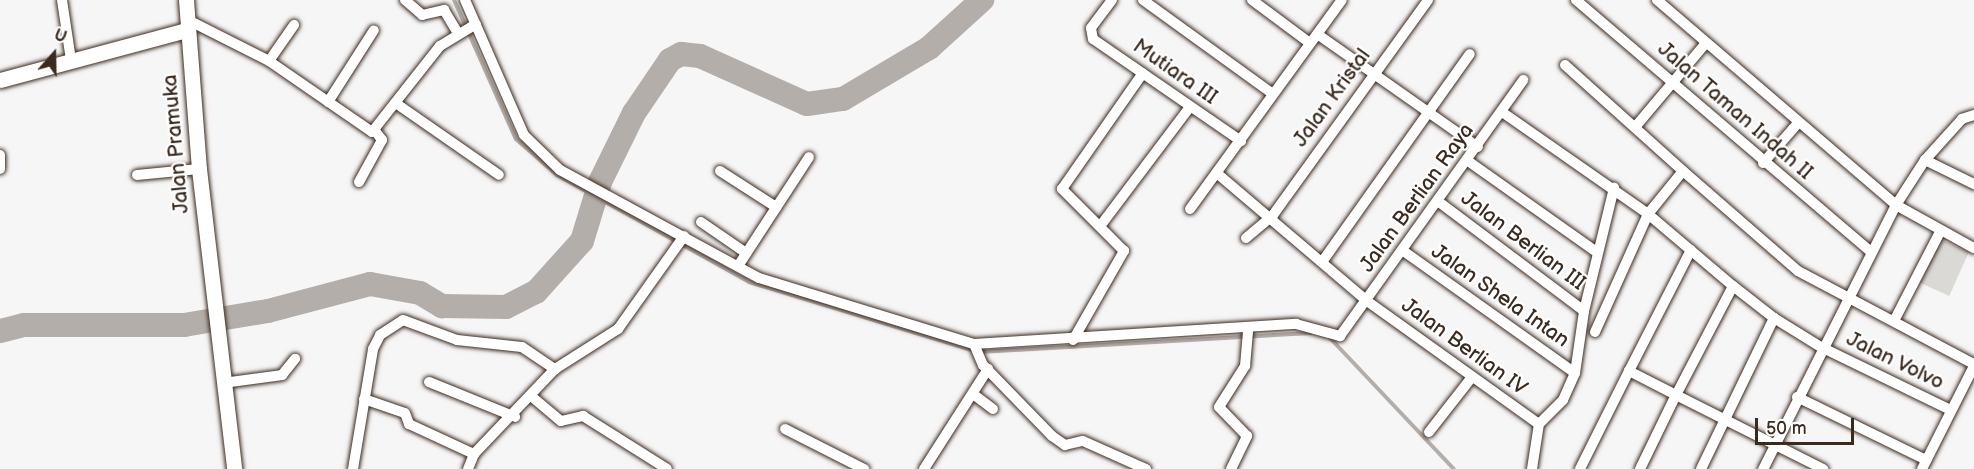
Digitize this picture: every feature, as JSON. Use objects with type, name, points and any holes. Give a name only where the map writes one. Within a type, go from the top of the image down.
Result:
[{"type":"street","points":[[62,0],[71,60]]},
{"type":"street","name":"Jalan Pramuka","points":[[186,0],[199,169],[234,469]]},
{"type":"street","points":[[405,0],[422,15],[444,10],[467,29],[529,144],[582,184],[681,241],[738,266],[759,278],[974,344],[1248,332],[1245,366],[1219,407],[1247,436],[1232,469]]},
{"type":"street","points":[[465,0],[467,29]]},
{"type":"street","name":"Mutiara III","points":[[1112,0],[1090,32],[1190,107],[1242,141]]},
{"type":"street","points":[[1143,0],[1273,94]]},
{"type":"street","points":[[1252,0],[1310,43]]},
{"type":"street","points":[[1190,209],[1219,175],[1310,43],[1320,36],[1342,0]]},
{"type":"street","name":"Jalan Taman Indah II","points":[[1576,0],[1673,82],[1763,163],[1869,250]]},
{"type":"street","points":[[1657,0],[1896,205],[1974,248]]},
{"type":"street","name":"Jalan Kristal","points":[[1246,238],[1273,215],[1427,2]]},
{"type":"street","points":[[269,61],[294,24]]},
{"type":"street","points":[[0,80],[188,25],[269,61],[376,132],[382,140],[359,182]]},
{"type":"street","points":[[376,132],[430,57],[467,29]]},
{"type":"street","points":[[328,102],[374,30]]},
{"type":"street","points":[[1320,36],[1478,147]]},
{"type":"street","points":[[1636,126],[1706,43]]},
{"type":"street","points":[[1322,262],[1470,54]]},
{"type":"street","points":[[1565,65],[1798,271],[1974,365],[1924,465],[1797,397]]},
{"type":"street","points":[[1073,340],[1123,255],[1121,243],[1062,189],[1143,73]]},
{"type":"street","name":"Jalan Berlian Raya","points":[[1248,332],[1296,324],[1340,336],[1439,202],[1523,80]]},
{"type":"street","points":[[397,104],[499,175]]},
{"type":"street","points":[[1101,225],[1190,107]]},
{"type":"street","name":"Jalan Volvo","points":[[1502,112],[1614,188],[1774,318],[1821,347],[1951,410]]},
{"type":"street","points":[[1763,469],[1869,250],[1925,160],[1962,119],[1974,115]]},
{"type":"street","points":[[1763,163],[1798,123]]},
{"type":"street","points":[[0,155],[0,169]]},
{"type":"street","points":[[738,266],[809,157]]},
{"type":"street","points":[[1925,160],[1974,184]]},
{"type":"street","points":[[1468,161],[1598,253]]},
{"type":"street","points":[[137,175],[199,169]]},
{"type":"street","points":[[720,171],[776,207]]},
{"type":"street","points":[[1595,332],[1648,214],[1683,171]]},
{"type":"street","name":"Jalan Berlian IV","points":[[1219,175],[1273,215],[1367,301],[1539,424]]},
{"type":"street","points":[[1532,469],[1539,424],[1563,400],[1575,373],[1584,310],[1614,188]]},
{"type":"street","name":"Jalan Berlian III","points":[[1439,202],[1584,310]]},
{"type":"street","points":[[701,222],[746,253]]},
{"type":"street","points":[[1894,321],[1941,230]]},
{"type":"street","points":[[468,469],[474,454],[514,417],[555,369],[618,329],[681,241]]},
{"type":"street","name":"Jalan Shela Intan","points":[[1402,250],[1575,373]]},
{"type":"street","points":[[1580,469],[1691,250]]},
{"type":"street","points":[[1640,469],[1733,286]]},
{"type":"street","points":[[1701,469],[1774,318]]},
{"type":"street","points":[[353,469],[376,340],[403,320],[457,340],[522,347],[555,369]]},
{"type":"street","points":[[974,344],[988,369],[1040,427],[1065,445],[1083,441],[1146,469]]},
{"type":"street","points":[[223,383],[282,375],[295,359]]},
{"type":"street","points":[[924,469],[988,369]]},
{"type":"street","points":[[1629,371],[1823,469]]},
{"type":"street","points":[[1429,432],[1472,377]]},
{"type":"street","points":[[429,382],[514,417]]},
{"type":"street","points":[[973,394],[993,409]]},
{"type":"street","points":[[531,396],[561,421],[584,416],[667,469]]},
{"type":"street","points":[[364,399],[405,413],[409,424],[474,454]]},
{"type":"street","points":[[785,429],[864,469]]},
{"type":"shaded area","points":[[1935,237],[1969,252],[1949,296],[1915,281]]},
{"type":"waterway","points":[[454,0],[516,139],[557,175],[749,282],[971,350]]},
{"type":"waterway","points":[[0,331],[24,325],[184,325],[268,311],[370,284],[420,293],[442,306],[506,307],[536,292],[582,241],[600,182],[634,113],[670,60],[681,54],[700,56],[807,104],[843,99],[929,48],[982,0]]},
{"type":"waterway","points":[[980,352],[1311,333]]},
{"type":"waterway","points":[[1330,338],[1454,469]]}]
